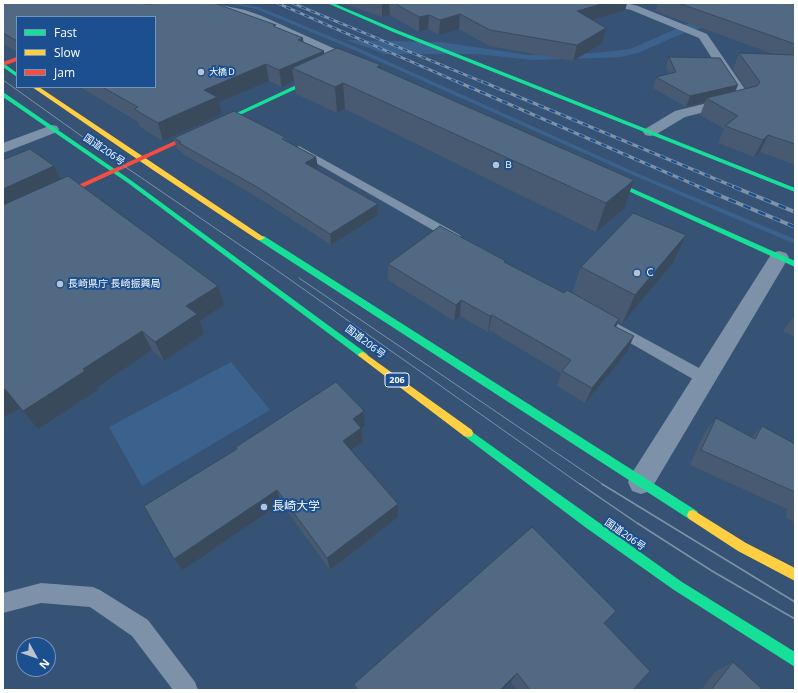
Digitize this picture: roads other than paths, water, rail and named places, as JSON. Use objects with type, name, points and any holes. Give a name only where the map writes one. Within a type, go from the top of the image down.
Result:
[{"type":"main road","points":[[329,3],[402,34],[795,190]]},
{"type":"main road","points":[[3,64],[16,59]]},
{"type":"main road","points":[[3,64],[16,74]]},
{"type":"main road","points":[[3,222],[329,71]]},
{"type":"main road","name":"国道206号","points":[[36,88],[140,158],[154,170],[742,547],[795,575]]},
{"type":"main road","name":"国道206号","points":[[3,94],[114,170],[589,523],[678,586],[795,660]]},
{"type":"main road","points":[[599,175],[787,260]]},
{"type":"street","points":[[196,3],[241,12],[258,18],[351,64]]},
{"type":"street","points":[[612,3],[634,8],[703,36],[744,98],[680,114],[650,132]]},
{"type":"street","points":[[634,8],[655,6]]},
{"type":"street","points":[[3,148],[52,129]]},
{"type":"street","points":[[641,482],[704,378],[787,260]]},
{"type":"lane","points":[[237,114],[250,122]]},
{"type":"lane","points":[[285,141],[470,246]]},
{"type":"lane","points":[[608,324],[704,378]]},
{"type":"lane","points":[[3,603],[41,593],[93,597],[140,628],[187,690]]},
{"type":"water","points":[[706,19],[718,22],[677,36],[638,53],[621,57],[532,60],[476,54],[385,54],[346,40],[441,42],[529,55],[595,53],[630,49],[687,24]]},
{"type":"water","points":[[231,362],[270,410],[142,486],[109,427]]},
{"type":"waterway","points":[[227,3],[257,8],[356,49],[637,175],[795,242]]},
{"type":"tram line","points":[[3,80],[108,155],[275,269],[581,485]]},
{"type":"tram line","points":[[299,278],[604,485]]},
{"type":"tram line","points":[[580,484],[712,571],[795,619]]},
{"type":"tram line","points":[[602,484],[795,602]]},
{"type":"railway","points":[[277,3],[460,83]]},
{"type":"railway","points":[[292,3],[485,83]]},
{"type":"railway","points":[[458,82],[702,188]]},
{"type":"railway","points":[[483,82],[737,188]]},
{"type":"railway","points":[[699,187],[795,227]]},
{"type":"railway","points":[[734,187],[795,212]]},
{"type":"place","name":"大橋Ｄ","points":[[201,72]]},
{"type":"place","name":"Ｂ","points":[[496,165]]},
{"type":"place","name":"Ｃ","points":[[637,273]]},
{"type":"place","name":"長崎県庁 長崎振興局","points":[[60,284]]},
{"type":"place","name":"長崎大学","points":[[264,507]]}]
